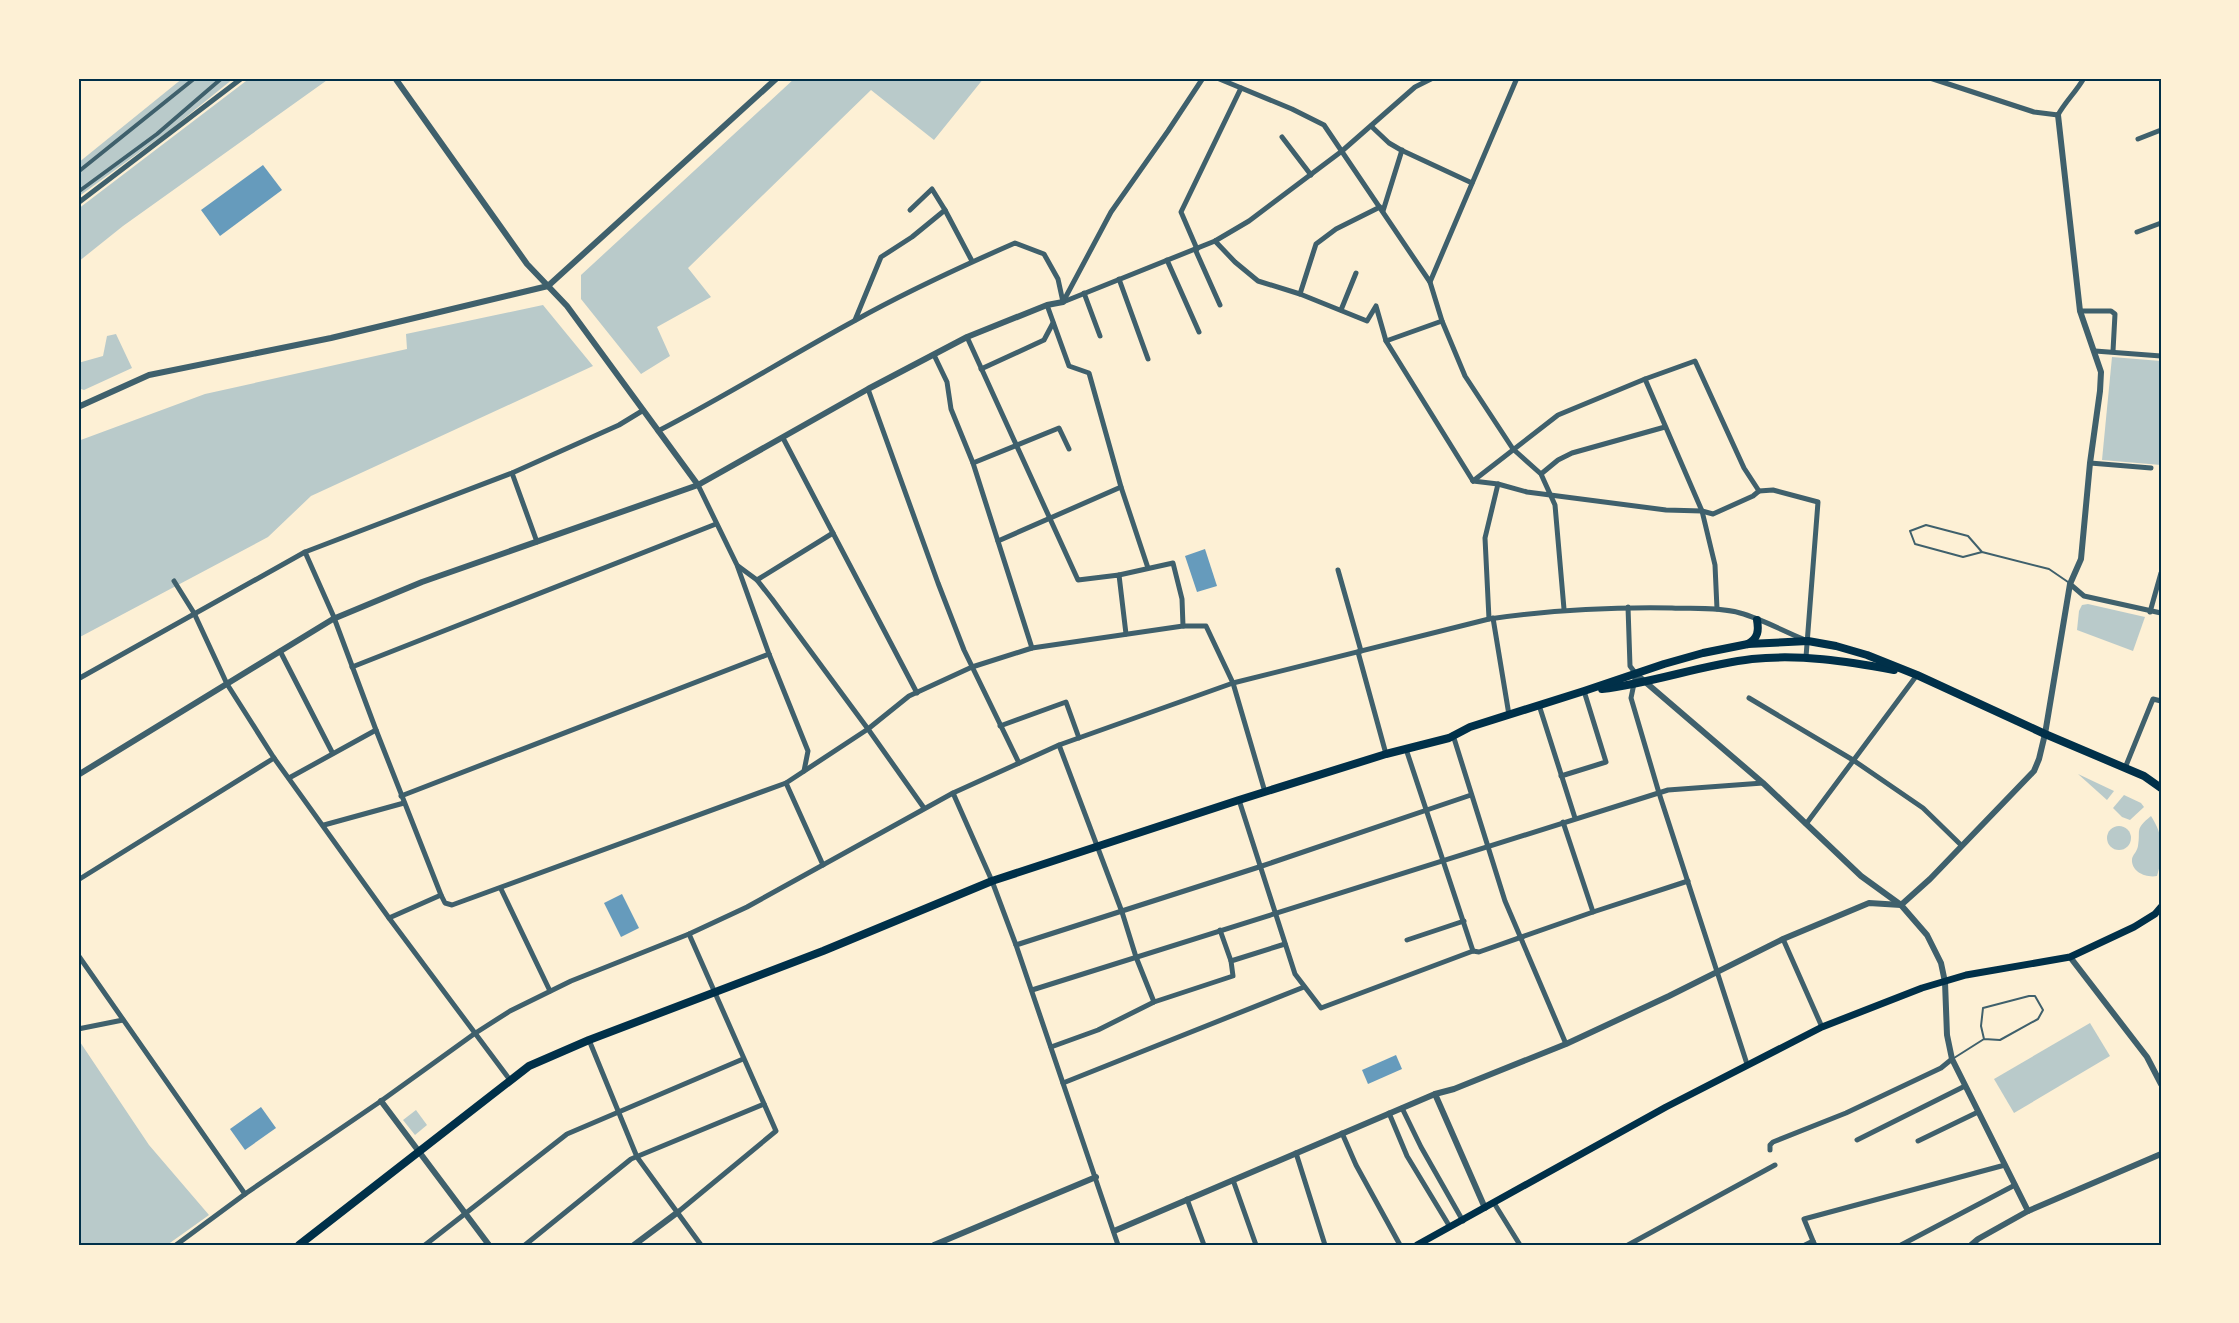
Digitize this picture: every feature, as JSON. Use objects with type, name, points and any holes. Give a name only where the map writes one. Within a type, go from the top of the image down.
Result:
[{"type":"highway","points":[[1748,644],[1755,639],[1758,633],[1757,620]]},
{"type":"highway","points":[[299,1245],[529,1066],[589,1040],[714,994],[992,881],[1239,800],[1453,735],[1470,727],[1674,661],[1748,644],[1808,641],[1836,646],[1867,655],[1917,675],[2044,734],[2144,776],[2161,788]]},
{"type":"highway","points":[[1584,692],[1647,683],[1750,659],[1806,657],[1833,659],[1917,675]]},
{"type":"main road","points":[[1417,1245],[1747,1064],[1822,1027],[1944,981],[2070,957],[2134,927],[2155,914],[2161,907]]},
{"type":"street","points":[[78,172],[195,78]]},
{"type":"street","points":[[78,192],[156,134],[222,78]]},
{"type":"street","points":[[78,203],[242,78]]},
{"type":"street","points":[[395,78],[527,264],[567,306],[698,485],[737,565],[769,654],[808,751],[804,771]]},
{"type":"street","points":[[78,407],[149,375],[331,338],[548,286],[777,78]]},
{"type":"street","points":[[1063,302],[1111,212],[1203,78]]},
{"type":"street","points":[[1217,78],[1324,125],[1430,282],[1442,321],[1465,376],[1513,449],[1541,474],[1552,495],[1555,505],[1564,609]]},
{"type":"street","points":[[78,776],[333,619],[422,582],[698,485],[868,389],[967,337],[1047,305],[1063,302],[1215,241],[1249,221],[1311,175],[1415,87],[1433,78]]},
{"type":"street","points":[[1430,282],[1517,78]]},
{"type":"street","points":[[1930,78],[2034,112],[2058,116]]},
{"type":"street","points":[[1114,1231],[1389,1113],[1566,1044],[1783,939],[1869,903],[1901,905],[1930,879],[2034,771],[2044,734],[2070,584],[2081,559],[2100,390],[2101,372],[2080,311],[2058,116],[2065,102],[2078,90],[2084,78]]},
{"type":"street","points":[[1220,304],[1181,212],[1241,88]]},
{"type":"street","points":[[1371,126],[1389,143],[1472,183]]},
{"type":"street","points":[[2138,139],[2161,130]]},
{"type":"street","points":[[1282,137],[1311,175]]},
{"type":"street","points":[[1300,294],[1316,244],[1336,229],[1381,209],[1402,150]]},
{"type":"street","points":[[910,210],[932,189],[972,261]]},
{"type":"street","points":[[855,320],[881,257],[912,237],[945,210]]},
{"type":"street","points":[[2137,232],[2161,223]]},
{"type":"street","points":[[1215,241],[1235,262],[1258,280],[1367,321],[1376,306],[1386,341],[1473,481]]},
{"type":"street","points":[[658,431],[724,396],[749,379],[855,320],[972,261],[1015,243],[1044,255],[1058,279],[1063,302]]},
{"type":"street","points":[[1167,260],[1199,332]]},
{"type":"street","points":[[1341,310],[1356,273]]},
{"type":"street","points":[[1119,279],[1148,359]]},
{"type":"street","points":[[1084,293],[1100,336]]},
{"type":"street","points":[[1047,305],[1069,366],[1089,372],[1121,487],[1148,568]]},
{"type":"street","points":[[2080,311],[2111,311],[2115,314],[2113,351]]},
{"type":"street","points":[[1386,341],[1442,321]]},
{"type":"street","points":[[981,369],[1044,340],[1053,323]]},
{"type":"street","points":[[967,337],[1078,580],[1119,575],[1173,563],[1182,599],[1183,626]]},
{"type":"street","points":[[2094,351],[2161,356]]},
{"type":"street","points":[[934,355],[947,382],[951,409],[973,463],[1032,648]]},
{"type":"street","points":[[1473,481],[1558,416],[1644,379],[1695,361],[1744,468],[1759,491]]},
{"type":"street","points":[[1644,379],[1702,511],[1715,565],[1717,609]]},
{"type":"street","points":[[868,389],[938,583],[972,667],[1019,763]]},
{"type":"street","points":[[78,679],[305,552],[513,472],[620,425],[642,411]]},
{"type":"street","points":[[1541,474],[1558,460],[1572,453],[1665,427]]},
{"type":"street","points":[[973,463],[1059,428],[1069,449]]},
{"type":"street","points":[[783,438],[917,693]]},
{"type":"street","points":[[2090,463],[2151,468]]},
{"type":"street","points":[[513,472],[537,542]]},
{"type":"street","points":[[1473,481],[1498,484],[1527,492],[1713,514],[1759,491],[1773,490],[1818,502],[1806,657]]},
{"type":"street","points":[[1498,484],[1485,538],[1491,618],[1509,715]]},
{"type":"street","points":[[998,541],[1121,487]]},
{"type":"street","points":[[352,667],[716,524]]},
{"type":"street","points":[[757,580],[833,533]]},
{"type":"street","points":[[305,552],[441,895],[445,903],[452,905],[786,783],[868,729],[909,696],[972,667],[1032,648],[1126,633],[1183,626],[1206,626],[1233,683],[1265,792]]},
{"type":"street","points":[[737,565],[757,580],[924,808]]},
{"type":"street","points":[[1338,570],[1386,754]]},
{"type":"street","points":[[2150,612],[2161,573]]},
{"type":"street","points":[[1119,575],[1126,633]]},
{"type":"street","points":[[174,581],[194,613],[227,684],[274,758],[474,1034],[510,1080]]},
{"type":"street","points":[[2070,584],[2084,596],[2161,613]]},
{"type":"street","points":[[1628,608],[1630,666],[1636,674],[1763,783],[1861,876],[1901,905],[1927,935],[1941,963],[1947,1035],[1953,1059],[2028,1211]]},
{"type":"street","points":[[176,1245],[245,1194],[510,1011],[571,981],[689,934],[747,907],[924,808],[1059,745],[1233,683],[1491,618],[1564,609],[1717,609],[1740,613],[1808,641]]},
{"type":"street","points":[[280,651],[332,752]]},
{"type":"street","points":[[324,825],[403,800],[769,654]]},
{"type":"street","points":[[1636,674],[1630,698],[1747,1064]]},
{"type":"street","points":[[1806,824],[1917,675]]},
{"type":"street","points":[[1562,776],[1606,762],[1584,692]]},
{"type":"street","points":[[1749,698],[1853,760],[1923,808],[1961,846]]},
{"type":"street","points":[[2125,768],[2153,699],[2161,701]]},
{"type":"street","points":[[1000,726],[1066,702],[1079,738]]},
{"type":"street","points":[[1539,705],[1575,818]]},
{"type":"street","points":[[289,778],[332,752],[376,730]]},
{"type":"street","points":[[1453,735],[1506,902],[1566,1044]]},
{"type":"street","points":[[1059,745],[1122,912],[1136,957],[1155,1002]]},
{"type":"street","points":[[1406,749],[1473,951]]},
{"type":"street","points":[[78,880],[274,758]]},
{"type":"street","points":[[786,783],[823,865]]},
{"type":"street","points":[[1032,990],[1668,790],[1763,783]]},
{"type":"street","points":[[953,793],[992,881],[1016,945],[1118,1245]]},
{"type":"street","points":[[1016,945],[1259,867],[1472,795]]},
{"type":"street","points":[[1239,800],[1295,974],[1321,1008],[1473,951],[1479,952],[1688,881]]},
{"type":"street","points":[[1563,822],[1593,912]]},
{"type":"street","points":[[501,889],[550,991]]},
{"type":"street","points":[[389,918],[441,895]]},
{"type":"street","points":[[1407,940],[1464,921]]},
{"type":"street","points":[[1051,1047],[1098,1030],[1155,1002],[1233,976],[1231,961],[1220,930]]},
{"type":"street","points":[[634,1245],[678,1212],[776,1131],[689,934]]},
{"type":"street","points":[[1783,939],[1822,1027]]},
{"type":"street","points":[[1231,961],[1285,944]]},
{"type":"street","points":[[78,955],[245,1194]]},
{"type":"street","points":[[2070,957],[2148,1058],[2161,1084]]},
{"type":"street","points":[[1063,1083],[1304,987]]},
{"type":"street","points":[[78,1029],[123,1020]]},
{"type":"street","points":[[589,1040],[637,1157],[701,1245]]},
{"type":"street","points":[[425,1245],[567,1134],[743,1059]]},
{"type":"street","points":[[1770,1150],[1773,1142],[1860,1107],[1941,1068],[1953,1059]]},
{"type":"street","points":[[1857,1140],[1965,1086]]},
{"type":"street","points":[[1435,1094],[1485,1208]]},
{"type":"street","points":[[381,1101],[489,1245]]},
{"type":"street","points":[[525,1245],[631,1159],[764,1104]]},
{"type":"street","points":[[1402,1108],[1421,1147],[1463,1221]]},
{"type":"street","points":[[1918,1142],[1978,1112]]},
{"type":"street","points":[[1389,1113],[1407,1156],[1450,1227]]},
{"type":"street","points":[[1342,1133],[1356,1165],[1400,1245]]},
{"type":"street","points":[[1296,1153],[1325,1245]]},
{"type":"street","points":[[1971,1245],[2028,1211],[2161,1154]]},
{"type":"street","points":[[1628,1245],[1774,1165]]},
{"type":"street","points":[[1805,1245],[1814,1243],[1804,1219],[2005,1165]]},
{"type":"street","points":[[934,1245],[1096,1178]]},
{"type":"street","points":[[1233,1180],[1256,1245]]},
{"type":"street","points":[[1901,1245],[2015,1185]]},
{"type":"street","points":[[1187,1199],[1204,1245]]},
{"type":"street","points":[[1494,1203],[1520,1245]]},
{"type":"lane","points":[[1982,552],[1968,536],[1926,525],[1910,531],[1915,544],[1963,557],[1982,552],[2049,569],[2070,584]]},
{"type":"lane","points":[[1953,1059],[1984,1039],[2000,1040],[2038,1019],[2043,1010],[2035,996],[1983,1008],[1981,1026],[1984,1039]]},
{"type":"shaded area","points":[[183,78],[234,78],[170,130],[78,197],[78,163]]},
{"type":"shaded area","points":[[250,78],[330,78],[123,226],[78,262],[78,209]]},
{"type":"shaded area","points":[[795,78],[984,78],[934,140],[871,90],[688,268],[711,297],[657,327],[670,356],[641,374],[581,299],[581,275]]},
{"type":"shaded area","points":[[543,305],[593,366],[311,496],[268,537],[78,638],[78,441],[205,394],[407,349],[406,334]]},
{"type":"shaded area","points":[[116,334],[132,368],[84,390],[78,388],[78,363],[103,356],[107,336]]},
{"type":"shaded area","points":[[2112,357],[2161,361],[2161,465],[2102,460]]},
{"type":"shaded area","points":[[2088,604],[2145,617],[2133,651],[2077,630],[2079,611],[2082,605]]},
{"type":"shaded area","points":[[2078,774],[2114,791],[2107,800]]},
{"type":"shaded area","points":[[2124,795],[2141,803],[2144,807],[2130,820],[2122,817],[2113,808]]},
{"type":"shaded area","points":[[2151,816],[2162,845],[2157,876],[2144,875],[2132,864],[2140,827]]},
{"type":"shaded area","points":[[2119,826],[2124,827],[2130,833],[2130,843],[2124,849],[2119,850],[2114,849],[2108,843],[2107,838],[2108,833],[2114,827]]},
{"type":"shaded area","points":[[2090,1023],[2110,1056],[2014,1113],[1994,1079]]},
{"type":"shaded area","points":[[78,1039],[149,1145],[209,1215],[167,1245],[78,1245]]},
{"type":"shaded area","points":[[416,1110],[427,1125],[415,1135],[403,1120]]},
{"type":"water","points":[[263,165],[282,190],[220,236],[201,210]]},
{"type":"water","points":[[1205,549],[1217,586],[1197,592],[1185,556]]},
{"type":"water","points":[[622,894],[639,928],[621,937],[604,903]]},
{"type":"water","points":[[1396,1055],[1402,1069],[1368,1084],[1362,1070]]},
{"type":"water","points":[[261,1107],[276,1128],[245,1150],[230,1129]]}]
